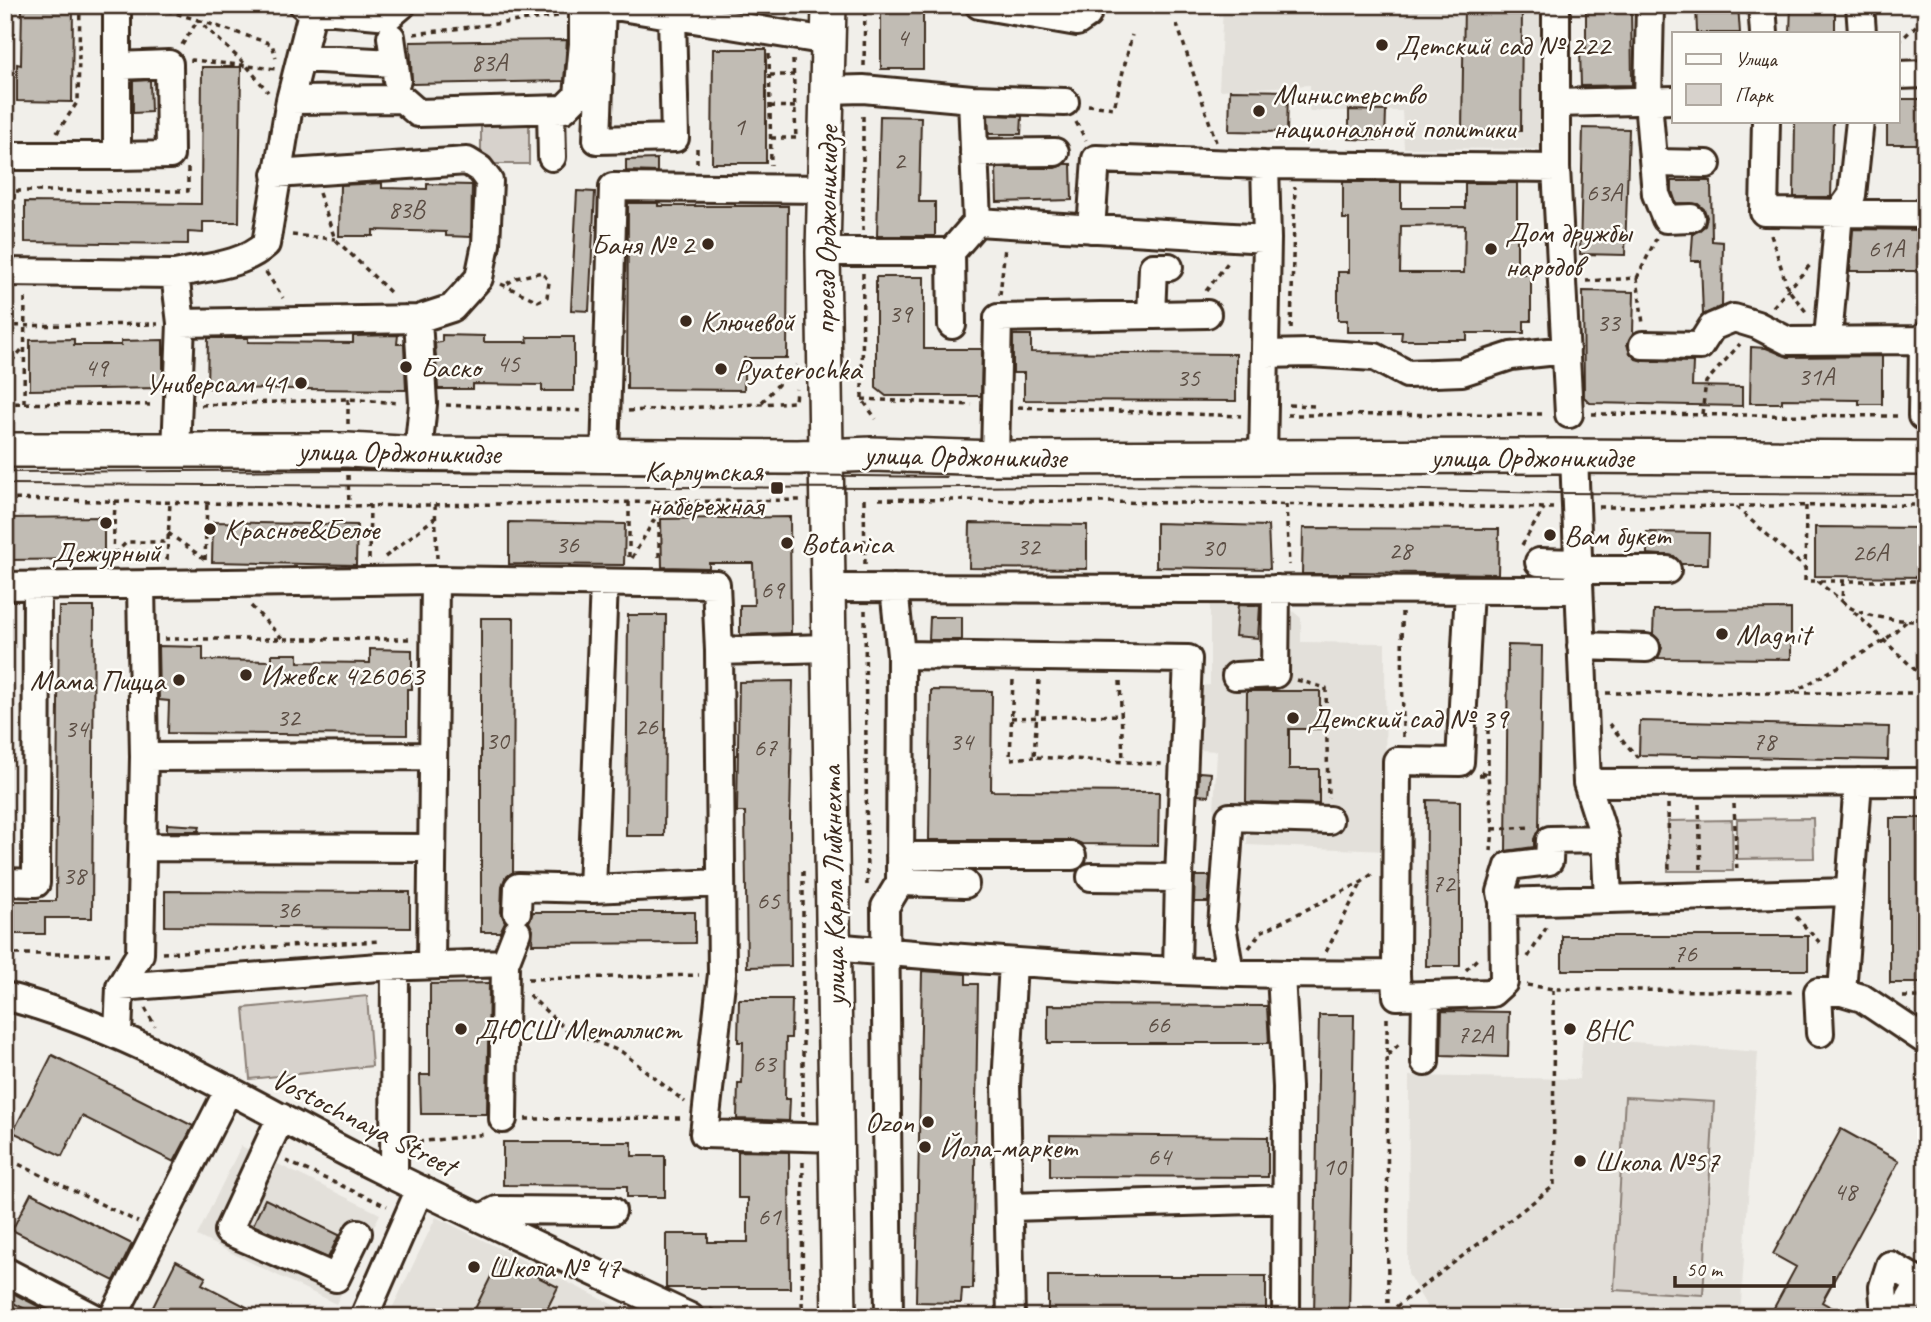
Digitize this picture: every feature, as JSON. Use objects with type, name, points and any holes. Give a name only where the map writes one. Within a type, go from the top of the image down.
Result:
[{"type":"main road","name":"проезд Орджоникидзе","points":[[826,455],[823,252],[829,5]]},
{"type":"main road","name":"улица Орджоникидзе","points":[[5,450],[348,450],[418,454],[995,458],[1926,458]]},
{"type":"main road","name":"улица Карла Либкнехта","points":[[826,455],[839,1317]]},
{"type":"street","points":[[117,5],[117,156]]},
{"type":"street","points":[[15,272],[175,274],[237,261],[261,244],[288,108],[301,58],[308,7],[390,16],[402,5]]},
{"type":"street","points":[[602,5],[597,140],[675,138],[672,16]]},
{"type":"street","points":[[609,5],[672,16],[710,14],[769,32],[828,41]]},
{"type":"street","points":[[979,5],[1077,22],[1087,15],[1089,5]]},
{"type":"street","points":[[1556,5],[1556,168],[1569,414]]},
{"type":"street","points":[[1650,5],[1661,101],[1655,163],[1656,194],[1678,218]]},
{"type":"street","points":[[1762,5],[1763,32]]},
{"type":"street","points":[[1860,5],[1862,32]]},
{"type":"street","points":[[301,58],[392,50],[402,99],[418,113],[564,109],[578,95],[583,44],[577,10]]},
{"type":"street","points":[[5,156],[170,155],[169,64],[117,66]]},
{"type":"street","points":[[1899,75],[1926,74]]},
{"type":"street","points":[[827,90],[863,89],[972,99],[1065,102]]},
{"type":"street","points":[[288,108],[402,99]]},
{"type":"street","points":[[952,325],[951,252],[977,222],[972,99]]},
{"type":"street","points":[[1556,103],[1661,101]]},
{"type":"street","points":[[551,110],[552,157]]},
{"type":"street","points":[[1766,122],[1764,212],[1926,214]]},
{"type":"street","points":[[1828,339],[1839,213],[1852,195],[1860,122]]},
{"type":"street","points":[[974,153],[1055,152]]},
{"type":"street","points":[[1091,229],[1096,159],[1296,166],[1556,168]]},
{"type":"street","points":[[181,323],[418,319],[452,307],[479,278],[486,244],[489,181],[480,169],[467,161],[276,174]]},
{"type":"street","points":[[1655,163],[1707,164]]},
{"type":"street","points":[[1263,458],[1262,417],[1278,353],[1258,238],[1265,165]]},
{"type":"street","points":[[605,456],[613,187],[825,189]]},
{"type":"street","points":[[977,222],[1258,238]]},
{"type":"street","points":[[823,252],[951,252]]},
{"type":"street","points":[[1151,315],[1153,267],[1169,267]]},
{"type":"street","points":[[175,274],[181,323],[176,451]]},
{"type":"street","points":[[995,458],[998,318],[1200,314]]},
{"type":"street","points":[[1643,345],[1700,346],[1712,327],[1734,317],[1788,341],[1924,338],[1922,416]]},
{"type":"street","points":[[418,319],[423,404],[418,454]]},
{"type":"street","points":[[1278,353],[1375,357],[1407,374],[1462,372],[1511,356],[1566,350]]},
{"type":"street","points":[[1574,456],[1587,783],[1605,839],[1608,897]]},
{"type":"street","points":[[1539,562],[1579,574]]},
{"type":"street","points":[[828,588],[1469,590],[1579,574],[1667,570]]},
{"type":"street","points":[[5,586],[205,583],[369,576],[436,580],[716,584],[722,974],[705,1134],[836,1138]]},
{"type":"street","points":[[431,965],[436,580]]},
{"type":"street","points":[[592,889],[604,583]]},
{"type":"street","points":[[118,1034],[120,986],[140,954],[144,757],[142,639],[153,584]]},
{"type":"street","points":[[5,882],[36,883],[37,586]]},
{"type":"street","points":[[889,1317],[885,907],[900,869],[901,655],[894,588]]},
{"type":"street","points":[[1236,676],[1275,674],[1283,589]]},
{"type":"street","points":[[1469,590],[1467,769],[1397,761],[1392,974],[1397,996],[1492,993],[1508,982],[1501,892],[1509,866],[1549,861],[1550,840],[1605,839]]},
{"type":"street","points":[[1581,646],[1646,648]]},
{"type":"street","points":[[719,651],[829,648]]},
{"type":"street","points":[[901,655],[1188,659],[1177,970]]},
{"type":"street","points":[[144,757],[433,756]]},
{"type":"street","points":[[1820,1033],[1830,992],[1844,965],[1858,782]]},
{"type":"street","points":[[1587,783],[1926,782]]},
{"type":"street","points":[[1230,972],[1222,926],[1230,817],[1329,820]]},
{"type":"street","points":[[143,847],[432,848]]},
{"type":"street","points":[[900,869],[1072,856]]},
{"type":"street","points":[[900,869],[965,884]]},
{"type":"street","points":[[1091,877],[1179,878]]},
{"type":"street","points":[[503,1119],[507,974],[517,922],[518,887],[592,889],[720,883]]},
{"type":"street","points":[[1503,902],[1848,892]]},
{"type":"street","points":[[834,947],[1013,963],[1281,974],[1392,974]]},
{"type":"street","points":[[1011,1317],[1006,1085],[1013,963]]},
{"type":"street","points":[[120,986],[395,966],[431,965],[507,974]]},
{"type":"street","points":[[394,1176],[395,966]]},
{"type":"street","points":[[1281,974],[1287,1087],[1286,1317]]},
{"type":"street","points":[[1830,992],[1862,998],[1926,1041]]},
{"type":"street","points":[[1425,1062],[1426,995]]},
{"type":"street","name":"Vostochnaya Street","points":[[5,996],[52,1008],[118,1034],[420,1189],[690,1317]]},
{"type":"street","points":[[113,1317],[229,1089]]},
{"type":"street","points":[[281,1117],[228,1231],[336,1278],[358,1233]]},
{"type":"street","points":[[364,1317],[420,1189]]},
{"type":"street","points":[[1010,1207],[1285,1199]]},
{"type":"street","points":[[481,1217],[497,1210],[612,1212]]},
{"type":"street","points":[[5,1270],[93,1317]]},
{"type":"path","points":[[45,156],[78,101],[80,5]]},
{"type":"path","points":[[148,5],[272,44],[288,108]]},
{"type":"path","points":[[864,5],[862,399],[876,419]]},
{"type":"path","points":[[392,50],[577,10]]},
{"type":"path","points":[[1899,42],[1926,16]]},
{"type":"path","points":[[169,64],[198,20]]},
{"type":"path","points":[[198,20],[288,108]]},
{"type":"path","points":[[1177,24],[1223,164]]},
{"type":"path","points":[[769,32],[771,167]]},
{"type":"path","points":[[1065,102],[1114,108],[1132,35]]},
{"type":"path","points":[[770,75],[794,75]]},
{"type":"path","points":[[1065,102],[1096,159]]},
{"type":"path","points":[[770,106],[795,107]]},
{"type":"path","points":[[771,138],[796,138]]},
{"type":"path","points":[[697,141],[697,167]]},
{"type":"path","points":[[1278,353],[1296,166]]},
{"type":"path","points":[[311,172],[335,239],[418,319]]},
{"type":"path","points":[[1643,345],[1637,278],[1678,218]]},
{"type":"path","points":[[998,318],[1007,224]]},
{"type":"path","points":[[1200,314],[1213,279],[1258,238]]},
{"type":"path","points":[[299,322],[261,244],[335,239]]},
{"type":"path","points":[[15,272],[26,326],[24,403]]},
{"type":"path","points":[[479,278],[505,285],[538,301],[547,297],[549,282],[542,272],[516,278],[505,285]]},
{"type":"path","points":[[1562,282],[1637,278]]},
{"type":"path","points":[[5,326],[181,323]]},
{"type":"path","points":[[5,369],[26,345]]},
{"type":"path","points":[[761,404],[796,365]]},
{"type":"path","points":[[862,399],[1262,417]]},
{"type":"path","points":[[1316,406],[1289,405],[1288,415],[1922,416]]},
{"type":"path","points":[[5,499],[370,505],[801,500]]},
{"type":"path","points":[[880,499],[1576,508],[1926,505]]},
{"type":"path","points":[[114,501],[114,555]]},
{"type":"path","points":[[153,584],[168,542],[170,502]]},
{"type":"path","points":[[629,502],[629,565],[659,512]]},
{"type":"path","points":[[659,502],[659,584]]},
{"type":"path","points":[[205,583],[207,503]]},
{"type":"path","points":[[369,576],[370,505]]},
{"type":"path","points":[[435,505],[436,580]]},
{"type":"path","points":[[1283,589],[1286,505]]},
{"type":"path","points":[[1735,506],[1805,568]]},
{"type":"path","points":[[1806,506],[1805,581],[1926,581]]},
{"type":"path","points":[[369,576],[436,517]]},
{"type":"path","points":[[81,585],[127,542],[168,542]]},
{"type":"path","points":[[1817,581],[1926,680]]},
{"type":"path","points":[[1842,601],[1843,581]]},
{"type":"path","points":[[1852,610],[1926,622]]},
{"type":"path","points":[[1792,693],[1884,641],[1908,620]]},
{"type":"path","points":[[1402,631],[1404,761]]},
{"type":"path","points":[[142,639],[434,639]]},
{"type":"path","points":[[1014,657],[1010,759],[1034,757],[1184,765]]},
{"type":"path","points":[[1034,757],[1040,657]]},
{"type":"path","points":[[1119,658],[1123,762]]},
{"type":"path","points":[[1275,674],[1326,688],[1329,820]]},
{"type":"path","points":[[1583,693],[1926,693]]},
{"type":"path","points":[[1583,693],[1663,783],[1669,896]]},
{"type":"path","points":[[1011,718],[1121,715]]},
{"type":"path","points":[[1488,720],[1488,775],[1493,829],[1491,855]]},
{"type":"path","points":[[1467,769],[1488,775]]},
{"type":"path","points":[[1467,769],[1488,775]]},
{"type":"path","points":[[1698,782],[1702,895]]},
{"type":"path","points":[[1733,783],[1738,894]]},
{"type":"path","points":[[1493,829],[1547,826],[1550,840]]},
{"type":"path","points":[[1230,972],[1261,932],[1362,882],[1396,854]]},
{"type":"path","points":[[802,1317],[803,858]]},
{"type":"path","points":[[1314,974],[1362,882]]},
{"type":"path","points":[[1777,894],[1818,941],[1844,965]]},
{"type":"path","points":[[1566,899],[1508,982],[1553,989],[1830,992]]},
{"type":"path","points":[[1485,950],[1485,961]]},
{"type":"path","points":[[5,954],[48,955]]},
{"type":"path","points":[[507,974],[722,974]]},
{"type":"path","points":[[507,974],[566,1030],[622,1052],[705,1117]]},
{"type":"path","points":[[1388,1315],[1386,996],[1392,974]]},
{"type":"path","points":[[1388,1315],[1554,1186],[1553,989]]},
{"type":"path","points":[[394,1144],[487,1134],[497,1119],[705,1117]]},
{"type":"path","points":[[264,1151],[409,1215]]},
{"type":"path","points":[[5,1171],[8,1159],[157,1231]]},
{"type":"shaded area","points":[[704,5],[779,5],[779,20],[736,11]]},
{"type":"shaded area","name":"Детский сад № 222","points":[[1223,5],[1542,5],[1540,149],[1404,148],[1402,111],[1309,111],[1310,85],[1219,90]]},
{"type":"shaded area","name":"Детский сад № 39","points":[[1210,602],[1289,608],[1301,618],[1301,642],[1385,643],[1386,851],[1247,845],[1247,831],[1213,830],[1217,751],[1200,750],[1200,686],[1210,685]]},
{"type":"shaded area","name":"Школа №57","points":[[1583,1038],[1758,1052],[1740,1317],[1427,1317],[1430,1312],[1408,1274],[1409,1076],[1579,1079]]},
{"type":"shaded area","points":[[241,1146],[380,1214],[336,1304],[197,1236]]},
{"type":"shaded area","name":"Школа № 47","points":[[436,1217],[638,1317],[388,1317]]},
{"type":"green space","points":[[481,122],[529,123],[529,164],[481,164]]},
{"type":"green space","points":[[1813,818],[1814,858],[1737,859],[1737,819]]},
{"type":"green space","points":[[1732,820],[1733,871],[1668,871],[1668,821]]},
{"type":"green space","points":[[367,996],[372,1066],[250,1079],[244,1008]]},
{"type":"green space","points":[[1625,1097],[1714,1102],[1703,1295],[1614,1290]]},
{"type":"building","points":[[22,5],[73,5],[72,102],[17,101],[17,64],[21,65]]},
{"type":"building","points":[[881,5],[923,5],[923,69],[881,69]]},
{"type":"building","points":[[1464,5],[1522,5],[1521,131],[1462,131]]},
{"type":"building","points":[[1586,5],[1631,5],[1632,85],[1581,86],[1580,48],[1586,48]]},
{"type":"building","points":[[1696,5],[1738,5],[1740,32],[1697,32]]},
{"type":"building","points":[[1791,5],[1835,5],[1835,32],[1790,32]]},
{"type":"building","points":[[567,40],[564,81],[412,84],[410,42]]},
{"type":"building","points":[[713,49],[766,49],[766,163],[712,163]]},
{"type":"building","points":[[202,67],[241,67],[239,222],[203,222],[203,233],[188,232],[188,244],[25,242],[25,202],[201,204]]},
{"type":"building","points":[[150,80],[151,112],[133,113],[133,81]]},
{"type":"building","name":"Министерство национальной политики","points":[[1230,90],[1288,91],[1287,132],[1229,131]]},
{"type":"building","points":[[1899,99],[1926,99],[1926,144],[1887,144],[1887,122],[1899,122]]},
{"type":"building","points":[[1349,110],[1386,111],[1385,140],[1349,139]]},
{"type":"building","points":[[988,115],[1022,116],[1021,134],[989,134]]},
{"type":"building","points":[[880,116],[921,117],[919,202],[935,202],[935,236],[877,236]]},
{"type":"building","points":[[1795,122],[1833,122],[1831,197],[1794,197]]},
{"type":"building","points":[[1583,128],[1629,129],[1625,255],[1580,254]]},
{"type":"building","points":[[657,159],[657,172],[626,171],[626,160]]},
{"type":"building","points":[[1071,164],[1072,200],[997,202],[996,168],[1055,168]]},
{"type":"building","points":[[1672,181],[1711,181],[1712,241],[1723,242],[1722,306],[1703,315],[1701,261],[1691,261],[1693,234],[1705,226],[1707,217],[1698,204],[1676,203]]},
{"type":"building","name":"Дом дружбы народов","points":[[1343,182],[1401,182],[1401,208],[1465,208],[1465,183],[1517,183],[1517,274],[1531,274],[1531,321],[1524,321],[1524,333],[1467,333],[1467,340],[1401,340],[1402,332],[1347,332],[1347,320],[1338,320],[1338,272],[1349,272],[1349,219],[1343,219]],"holes":[[[1465,225],[1464,273],[1400,273],[1401,226]]]},
{"type":"building","points":[[382,183],[382,188],[427,189],[427,184],[472,185],[471,237],[446,236],[446,232],[373,230],[373,236],[339,236],[340,185]]},
{"type":"building","points":[[577,191],[595,192],[589,311],[571,310]]},
{"type":"building","points":[[628,203],[658,203],[658,206],[788,206],[787,358],[744,358],[744,390],[627,389]]},
{"type":"building","points":[[1853,229],[1926,230],[1926,271],[1850,271]]},
{"type":"building","points":[[876,277],[924,277],[924,349],[982,349],[981,396],[886,396],[876,388]]},
{"type":"building","points":[[1583,291],[1634,292],[1633,333],[1627,344],[1630,353],[1643,361],[1693,362],[1692,386],[1742,387],[1742,406],[1590,403],[1584,397]]},
{"type":"building","points":[[398,335],[397,344],[404,344],[406,390],[207,388],[208,338],[248,338],[248,342],[353,343],[353,336]]},
{"type":"building","points":[[442,335],[484,336],[484,342],[528,342],[527,337],[574,337],[574,391],[542,391],[542,385],[473,384],[473,389],[438,389],[435,343],[442,342]]},
{"type":"building","points":[[1013,335],[1031,335],[1031,352],[1236,354],[1236,401],[1024,400],[1024,373],[1013,373]]},
{"type":"building","points":[[74,339],[74,345],[121,345],[121,341],[163,340],[163,388],[30,390],[30,340]]},
{"type":"building","points":[[1751,347],[1766,348],[1788,357],[1882,356],[1882,404],[1859,404],[1859,400],[1782,399],[1782,403],[1750,403]]},
{"type":"building","points":[[104,517],[104,559],[5,560],[5,518]]},
{"type":"building","points":[[790,517],[791,633],[740,635],[740,605],[754,605],[753,563],[709,563],[709,568],[662,567],[661,519]]},
{"type":"building","points":[[213,522],[357,525],[356,565],[212,562]]},
{"type":"building","points":[[509,522],[625,524],[624,565],[509,564]]},
{"type":"building","points":[[970,523],[1087,525],[1087,569],[969,568]]},
{"type":"building","points":[[1156,523],[1268,526],[1270,569],[1156,567]]},
{"type":"building","points":[[1815,527],[1926,528],[1926,577],[1815,576]]},
{"type":"building","points":[[1303,528],[1499,529],[1498,574],[1302,574]]},
{"type":"building","points":[[1647,532],[1709,533],[1708,564],[1681,564],[1674,556],[1647,554]]},
{"type":"building","points":[[1238,605],[1260,606],[1258,638],[1235,636]]},
{"type":"building","points":[[59,607],[94,607],[92,918],[45,918],[45,934],[5,934],[5,901],[56,901]]},
{"type":"building","name":"Magnit","points":[[1791,609],[1791,659],[1658,658],[1662,648],[1653,634],[1654,610]]},
{"type":"building","points":[[628,615],[666,615],[664,836],[626,836]]},
{"type":"building","points":[[930,617],[962,617],[962,640],[929,640]]},
{"type":"building","points":[[481,618],[514,618],[513,872],[505,878],[502,886],[501,912],[505,922],[500,932],[481,932]]},
{"type":"building","points":[[1508,645],[1542,646],[1539,829],[1534,839],[1534,847],[1506,851]]},
{"type":"building","points":[[158,646],[203,647],[203,660],[272,661],[272,654],[298,654],[298,662],[370,663],[370,649],[412,650],[412,689],[407,689],[407,735],[168,733],[169,701],[159,700]]},
{"type":"building","points":[[793,681],[791,966],[747,967],[745,812],[737,812],[739,682]]},
{"type":"building","points":[[931,690],[992,691],[991,791],[1159,792],[1158,845],[1082,844],[1072,840],[929,840]]},
{"type":"building","points":[[1247,691],[1320,691],[1320,729],[1289,729],[1289,769],[1319,769],[1319,804],[1246,802]]},
{"type":"building","points":[[1640,721],[1889,727],[1888,760],[1639,755]]},
{"type":"building","points":[[1199,772],[1211,773],[1209,796],[1198,795]]},
{"type":"building","points":[[1427,800],[1460,801],[1460,966],[1426,966]]},
{"type":"building","points":[[1890,818],[1921,818],[1922,983],[1890,983]]},
{"type":"building","points":[[167,824],[200,826],[199,831],[167,831]]},
{"type":"building","points":[[1195,876],[1210,876],[1208,902],[1194,902]]},
{"type":"building","points":[[165,891],[410,892],[410,928],[165,926]]},
{"type":"building","points":[[533,912],[695,912],[695,943],[532,944],[533,930],[529,922]]},
{"type":"building","points":[[1562,936],[1808,936],[1808,970],[1562,970]]},
{"type":"building","points":[[922,971],[966,974],[966,984],[978,984],[973,1289],[962,1289],[961,1303],[916,1302]]},
{"type":"building","name":"ДЮСШ Металлист","points":[[489,983],[487,1114],[421,1114],[420,1075],[430,1075],[430,984]]},
{"type":"building","points":[[739,999],[792,999],[791,1038],[786,1038],[785,1099],[790,1099],[789,1121],[737,1119],[738,1084],[742,1084],[743,1042],[738,1042]]},
{"type":"building","points":[[1048,1005],[1267,1006],[1269,1043],[1048,1043]]},
{"type":"building","points":[[1442,1011],[1509,1012],[1508,1057],[1441,1055]]},
{"type":"building","points":[[1319,1015],[1354,1015],[1349,1317],[1314,1317]]},
{"type":"building","points":[[52,1055],[193,1126],[174,1162],[82,1116],[62,1156],[13,1132]]},
{"type":"building","points":[[1841,1129],[1899,1161],[1822,1302],[1849,1317],[1769,1317],[1796,1267],[1773,1254]]},
{"type":"building","points":[[1050,1135],[1268,1137],[1268,1177],[1050,1176]]},
{"type":"building","points":[[503,1142],[632,1142],[632,1156],[665,1156],[665,1197],[627,1197],[627,1186],[503,1185]]},
{"type":"building","points":[[738,1151],[789,1152],[790,1288],[666,1288],[666,1234],[708,1234],[708,1242],[748,1242],[748,1198],[738,1198]]},
{"type":"building","points":[[31,1193],[132,1244],[114,1281],[12,1230]]},
{"type":"building","points":[[265,1199],[339,1235],[328,1258],[253,1225]]},
{"type":"building","points":[[500,1258],[558,1287],[543,1317],[471,1317]]},
{"type":"building","points":[[176,1261],[206,1277],[202,1284],[266,1317],[148,1317]]},
{"type":"building","points":[[1048,1276],[1266,1276],[1266,1316],[1048,1316]]},
{"type":"building","points":[[5,1289],[59,1317],[41,1317],[5,1299]]},
{"type":"tram line","points":[[5,472],[348,470],[946,477]]},
{"type":"tram line","points":[[5,484],[1292,487],[1558,493],[1926,495]]},
{"type":"place","name":"Детский сад № 222","points":[[1382,45]]},
{"type":"place","name":"Министерство национальной политики","points":[[1259,111]]},
{"type":"place","name":"Баня № 2","points":[[708,244]]},
{"type":"place","name":"Дом дружбы народов","points":[[1491,249]]},
{"type":"place","name":"Ключевой","points":[[686,321]]},
{"type":"place","name":"Баско","points":[[406,367]]},
{"type":"place","name":"Pyaterochka","points":[[721,369]]},
{"type":"place","name":"Универсам 41","points":[[301,383]]},
{"type":"place","name":"Карлутская набережная","points":[[777,488]]},
{"type":"place","name":"Дежурный","points":[[106,523]]},
{"type":"place","name":"Красное&Белое","points":[[210,529]]},
{"type":"place","name":"Вам букет","points":[[1550,535]]},
{"type":"place","name":"Botanica","points":[[787,543]]},
{"type":"place","name":"Magnit","points":[[1722,634]]},
{"type":"place","name":"Ижевск 426063","points":[[246,675]]},
{"type":"place","name":"Мама Пицца","points":[[179,680]]},
{"type":"place","name":"Детский сад № 39","points":[[1293,718]]},
{"type":"place","name":"ДЮСШ Металлист","points":[[461,1029]]},
{"type":"place","name":"ВНС","points":[[1570,1029]]},
{"type":"place","name":"Ozon","points":[[928,1122]]},
{"type":"place","name":"Йола-маркет","points":[[925,1147]]},
{"type":"place","name":"Школа №57","points":[[1580,1161]]},
{"type":"place","name":"Школа № 47","points":[[474,1267]]}]
